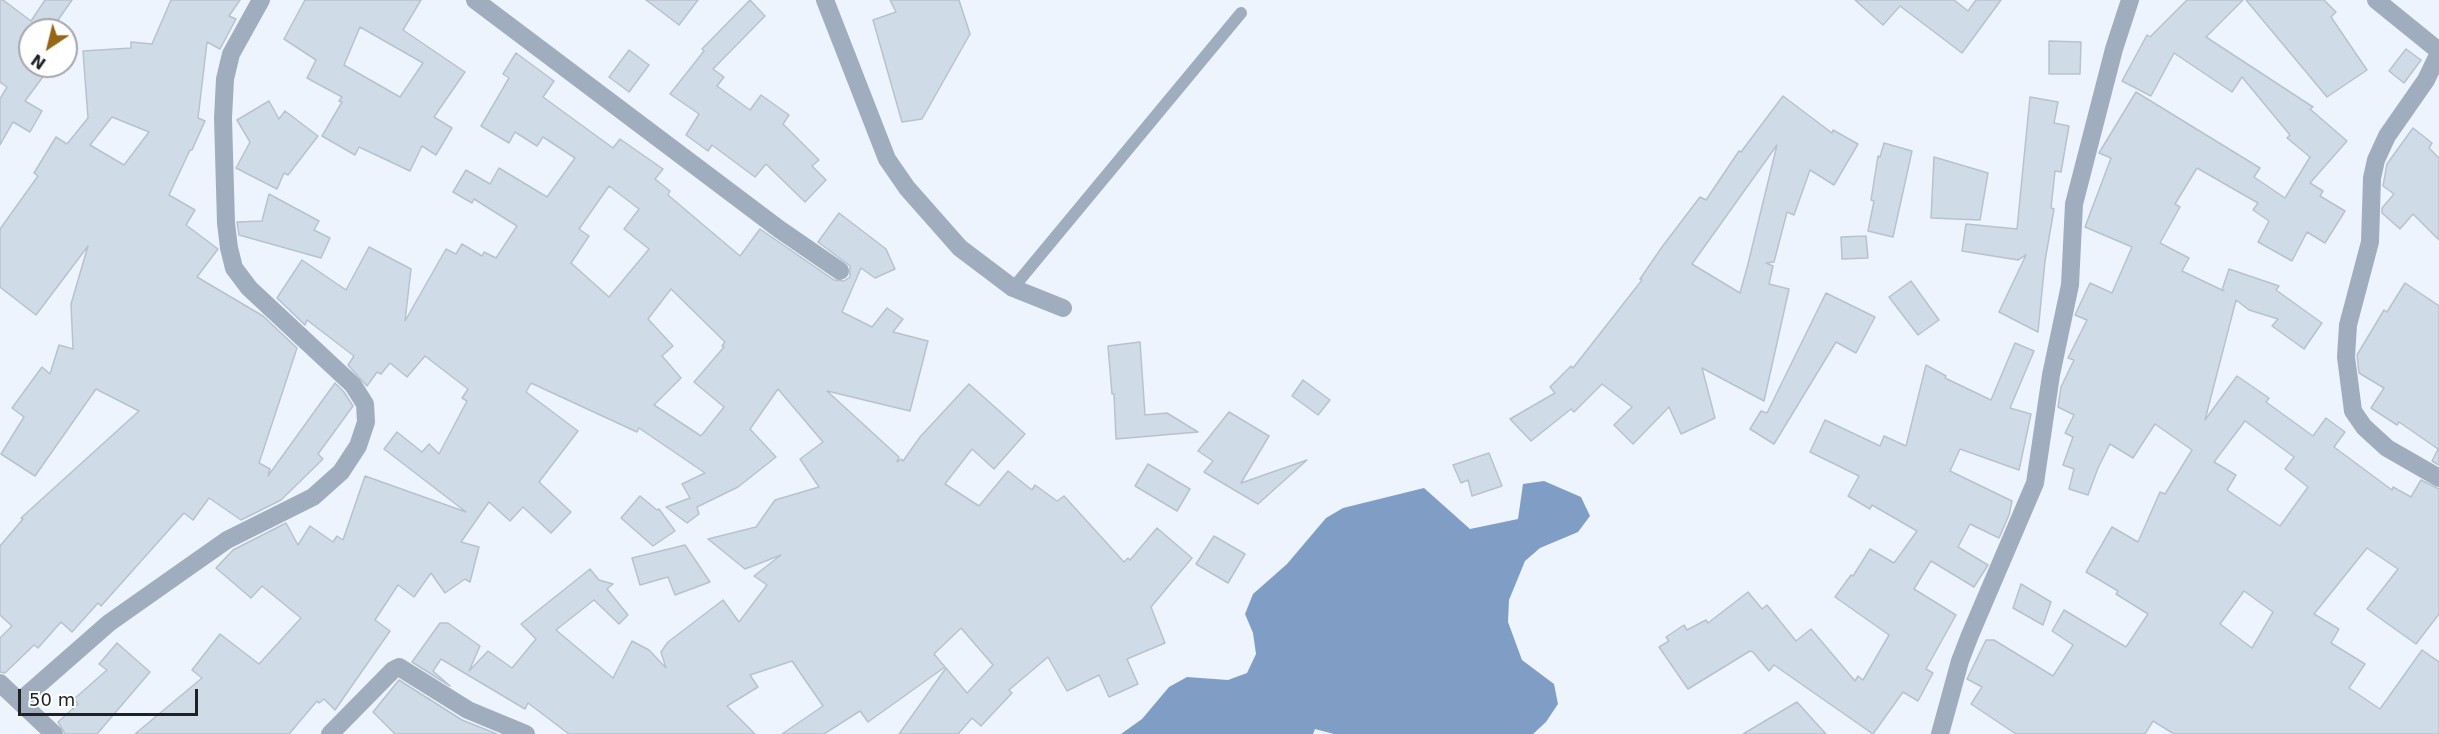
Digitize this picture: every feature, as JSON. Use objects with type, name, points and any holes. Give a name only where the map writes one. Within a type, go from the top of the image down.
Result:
[{"type":"street","points":[[20,701],[109,623],[162,585],[227,540],[313,497],[341,472],[358,446],[366,422],[365,404],[353,385],[249,288],[234,268],[229,248],[226,223],[223,118],[225,79],[231,54],[261,0]]},
{"type":"street","points":[[475,0],[779,229],[840,271]]},
{"type":"street","points":[[825,0],[887,159],[920,206],[960,249],[1013,288],[1063,308]]},
{"type":"street","points":[[1940,734],[1967,644],[2035,483],[2051,375],[2070,285],[2074,204],[2114,49],[2130,0]]},
{"type":"street","points":[[2376,0],[2439,52],[2426,80],[2386,136],[2376,160],[2372,178],[2370,242],[2348,325],[2346,357],[2353,411],[2364,427],[2386,448],[2439,478]]},
{"type":"street","points":[[330,734],[393,670],[399,668],[468,710],[526,734]]},
{"type":"street","points":[[0,683],[54,734]]},
{"type":"lane","points":[[1013,288],[1241,13]]},
{"type":"water","points":[[1544,481],[1581,497],[1590,516],[1578,532],[1540,548],[1525,561],[1509,600],[1508,622],[1522,660],[1554,684],[1558,704],[1546,722],[1533,734],[1334,734],[1315,729],[1313,734],[1121,734],[1142,719],[1169,687],[1187,677],[1228,680],[1247,673],[1256,654],[1253,633],[1245,614],[1253,594],[1287,564],[1326,518],[1343,508],[1424,488],[1470,529],[1518,519],[1523,484]]},
{"type":"building","points":[[0,0],[3,0],[27,18],[18,18],[18,78],[42,78],[25,101],[42,111],[30,132],[13,122],[0,145],[0,99],[7,87],[0,82]]},
{"type":"building","points":[[45,0],[72,0],[59,18],[33,18]]},
{"type":"building","points":[[171,0],[240,0],[229,16],[236,19],[220,49],[207,42],[198,118],[205,121],[169,195],[195,210],[186,225],[218,249],[197,277],[263,316],[297,348],[259,463],[270,469],[268,476],[335,383],[353,406],[318,454],[323,459],[281,500],[241,520],[209,498],[193,520],[184,513],[101,606],[98,603],[72,632],[61,622],[38,648],[34,645],[5,673],[0,672],[0,638],[12,626],[0,615],[0,546],[23,519],[21,518],[139,411],[96,389],[35,476],[1,454],[24,417],[12,408],[42,367],[50,374],[59,345],[73,349],[71,304],[88,246],[36,315],[0,287],[0,229],[38,176],[34,173],[56,137],[67,144],[88,118],[83,51],[131,48],[131,42],[152,44]],"holes":[[[112,117],[149,132],[124,165],[90,145]]]},
{"type":"building","points":[[305,0],[421,0],[403,30],[465,72],[434,117],[452,128],[436,155],[422,146],[410,171],[359,147],[355,155],[322,136],[342,102],[339,101],[342,97],[307,78],[316,60],[284,39]],"holes":[[[360,27],[423,63],[400,97],[344,65]]]},
{"type":"building","points":[[646,0],[698,0],[679,25]]},
{"type":"building","points":[[750,0],[765,16],[713,69],[724,77],[717,86],[750,110],[761,95],[789,115],[783,124],[819,160],[812,166],[826,180],[805,202],[766,164],[755,177],[712,145],[708,151],[686,135],[699,114],[670,94],[704,51],[702,49]]},
{"type":"building","points":[[890,0],[959,0],[970,34],[922,119],[902,122],[873,20],[896,12]]},
{"type":"building","points":[[1855,0],[1954,0],[1968,11],[1976,0],[2001,0],[1962,53],[1900,6],[1883,25]]},
{"type":"building","points":[[2187,0],[2243,0],[2206,37],[2313,107],[2310,109],[2347,141],[2310,183],[2323,191],[2320,196],[2345,211],[2325,243],[2307,232],[2292,261],[2258,242],[2269,221],[2253,210],[2258,203],[2197,168],[2175,204],[2180,207],[2160,243],[2189,258],[2182,271],[2224,291],[2222,290],[2229,269],[2279,286],[2276,290],[2322,323],[2304,349],[2272,326],[2278,319],[2249,310],[2236,300],[2205,420],[2237,376],[2269,398],[2266,402],[2313,436],[2326,418],[2345,432],[2334,447],[2392,490],[2393,487],[2411,497],[2421,480],[2439,489],[2439,614],[2416,644],[2367,609],[2398,569],[2367,548],[2314,614],[2339,629],[2331,643],[2365,664],[2349,688],[2380,709],[2422,650],[2439,662],[2439,734],[2174,734],[2153,721],[2145,734],[2016,734],[1971,704],[1982,687],[1967,679],[1986,640],[1994,640],[2053,676],[2073,645],[2052,631],[2064,610],[2126,647],[2148,614],[2116,594],[2118,591],[2086,572],[2112,527],[2138,542],[2160,492],[2165,494],[2192,450],[2155,424],[2133,458],[2110,444],[2088,495],[2069,489],[2074,469],[2063,465],[2073,437],[2065,433],[2074,415],[2058,407],[2061,387],[2074,360],[2068,358],[2087,320],[2075,315],[2090,283],[2112,293],[2132,247],[2085,227],[2111,158],[2099,153],[2136,92],[2260,168],[2254,177],[2285,198],[2310,157],[2287,138],[2290,135],[2242,77],[2232,92],[2174,53],[2151,96],[2122,81],[2147,35],[2150,37]],"holes":[[[2245,421],[2294,457],[2285,469],[2308,487],[2280,526],[2227,490],[2236,475],[2214,462]],[[2244,591],[2273,612],[2252,648],[2220,624]]]},
{"type":"building","points":[[2246,0],[2324,0],[2336,12],[2331,17],[2367,70],[2327,97]]},
{"type":"building","points":[[2049,41],[2081,42],[2080,74],[2049,74]]},
{"type":"building","points":[[2406,49],[2421,60],[2404,83],[2389,71]]},
{"type":"building","points":[[629,50],[649,65],[629,92],[609,77]]},
{"type":"building","points":[[516,53],[554,81],[543,97],[613,148],[620,139],[663,169],[655,179],[670,191],[668,195],[740,256],[760,229],[834,280],[844,281],[850,277],[850,266],[818,242],[839,213],[886,249],[895,269],[875,278],[861,268],[842,312],[872,327],[887,308],[903,319],[893,332],[928,341],[910,411],[827,391],[899,457],[897,462],[901,459],[903,461],[920,437],[969,384],[1025,434],[994,469],[972,449],[945,484],[979,506],[1008,471],[1032,490],[1035,485],[1057,501],[1064,496],[1124,562],[1128,558],[1130,560],[1157,528],[1192,558],[1151,607],[1165,643],[1127,659],[1138,684],[1109,697],[1099,675],[1067,691],[1048,657],[1009,690],[1012,693],[981,726],[972,718],[958,734],[899,734],[946,668],[967,693],[993,665],[961,628],[934,654],[945,667],[868,722],[860,711],[824,734],[782,734],[823,706],[792,661],[750,675],[758,687],[727,706],[755,734],[569,734],[528,703],[525,709],[441,659],[433,671],[450,686],[412,662],[440,623],[448,623],[480,646],[469,671],[488,651],[512,668],[536,639],[521,624],[590,569],[599,580],[613,584],[607,589],[628,615],[619,624],[594,600],[556,630],[613,678],[632,641],[649,650],[666,668],[661,652],[668,642],[723,600],[739,622],[767,585],[754,576],[781,555],[745,569],[708,539],[756,527],[775,500],[819,487],[800,459],[823,442],[778,389],[750,429],[776,457],[738,487],[697,507],[699,514],[687,523],[666,507],[690,498],[682,484],[705,473],[639,428],[637,432],[531,383],[526,392],[578,431],[539,482],[571,512],[551,533],[523,507],[510,521],[489,502],[461,542],[479,547],[470,582],[465,579],[445,593],[431,573],[414,597],[398,585],[375,620],[390,631],[335,710],[324,699],[319,703],[317,701],[289,734],[135,734],[202,678],[192,670],[220,634],[259,664],[301,618],[262,586],[251,598],[216,568],[233,550],[286,523],[298,545],[310,526],[333,542],[337,536],[343,540],[365,476],[466,512],[384,449],[397,432],[422,452],[429,444],[439,454],[467,401],[462,398],[468,389],[425,356],[407,377],[390,363],[381,374],[377,372],[367,386],[348,365],[354,356],[307,320],[305,325],[277,298],[302,260],[346,290],[369,247],[411,269],[405,321],[446,249],[456,254],[462,244],[482,256],[484,252],[496,258],[517,226],[474,199],[472,203],[453,192],[466,170],[490,184],[499,168],[547,197],[575,158],[543,137],[537,146],[515,132],[509,143],[481,126],[509,78],[503,74]],"holes":[[[609,186],[639,209],[624,229],[649,249],[609,297],[571,263],[589,236],[579,229]],[[671,289],[725,342],[722,346],[724,347],[694,382],[724,407],[701,436],[654,405],[681,378],[662,356],[673,346],[648,319]]]},
{"type":"building","points":[[1783,96],[1832,133],[1833,130],[1858,144],[1834,185],[1810,170],[1794,215],[1787,212],[1774,262],[1766,263],[1773,266],[1769,284],[1789,289],[1764,401],[1702,368],[1715,418],[1681,434],[1669,407],[1633,444],[1614,425],[1632,407],[1602,384],[1574,412],[1571,409],[1531,441],[1510,419],[1555,393],[1550,387],[1571,366],[1573,368],[1642,280],[1640,279],[1662,247],[1700,197],[1706,200],[1739,151],[1741,152]],"holes":[[[1777,145],[1740,293],[1692,264]]]},
{"type":"building","points":[[2030,97],[2058,102],[2054,123],[2069,126],[2061,172],[2055,171],[2051,208],[2054,209],[2045,261],[2038,332],[1999,312],[2026,255],[2018,260],[1962,251],[1966,224],[2017,229]]},
{"type":"building","points":[[269,101],[279,119],[285,111],[318,136],[288,175],[284,173],[277,189],[236,168],[250,142],[237,120]]},
{"type":"building","points":[[2413,128],[2432,143],[2429,148],[2439,158],[2439,240],[2413,214],[2400,229],[2382,213],[2382,208],[2394,194],[2383,186],[2387,164]]},
{"type":"building","points":[[1884,143],[1912,151],[1893,237],[1868,231],[1874,201],[1871,200],[1878,156],[1880,157]]},
{"type":"building","points":[[1934,157],[1988,173],[1980,220],[1931,218]]},
{"type":"building","points":[[269,194],[319,221],[314,230],[330,238],[321,258],[239,235],[237,222],[262,221]]},
{"type":"building","points":[[1866,236],[1868,258],[1842,259],[1841,237]]},
{"type":"building","points":[[1911,281],[1939,320],[1918,335],[1889,297]]},
{"type":"building","points":[[2405,283],[2439,306],[2439,465],[2432,461],[2438,449],[2399,422],[2397,425],[2371,408],[2384,388],[2359,373],[2357,355],[2384,310],[2387,312]]},
{"type":"building","points":[[1826,293],[1875,317],[1856,353],[1836,342],[1774,444],[1750,429],[1761,411],[1767,413]]},
{"type":"building","points":[[1140,342],[1145,415],[1167,413],[1198,432],[1116,439],[1114,394],[1112,394],[1108,346]]},
{"type":"building","points":[[2015,343],[2034,351],[2010,408],[2031,414],[2019,470],[1960,449],[1950,471],[2012,501],[2009,515],[1999,538],[1970,524],[1958,547],[1988,565],[1974,587],[1931,561],[1914,589],[1956,615],[1926,669],[1933,673],[1918,701],[1903,692],[1873,734],[1774,665],[1769,671],[1750,651],[1688,689],[1659,647],[1669,641],[1666,637],[1684,625],[1687,630],[1706,620],[1708,623],[1748,592],[1762,609],[1767,605],[1796,641],[1811,629],[1855,681],[1858,676],[1863,680],[1889,635],[1835,597],[1851,575],[1853,576],[1870,549],[1894,563],[1917,531],[1872,505],[1870,509],[1848,496],[1859,476],[1810,452],[1825,420],[1880,446],[1884,436],[1906,446],[1926,365],[1946,376],[1945,378],[1991,400]]},
{"type":"building","points":[[1303,380],[1330,400],[1318,415],[1292,396]]},
{"type":"building","points":[[1229,412],[1269,436],[1241,483],[1307,460],[1258,504],[1204,472],[1213,461],[1198,451]]},
{"type":"building","points":[[1489,453],[1502,486],[1472,496],[1468,480],[1461,483],[1453,465]]},
{"type":"building","points":[[1148,464],[1190,489],[1177,511],[1135,486]]},
{"type":"building","points":[[640,496],[657,510],[659,509],[675,531],[653,546],[621,518]]},
{"type":"building","points":[[1214,536],[1245,554],[1228,583],[1196,564]]},
{"type":"building","points":[[685,545],[710,582],[675,595],[668,577],[640,585],[632,558]]},
{"type":"building","points":[[2021,584],[2051,602],[2043,625],[2013,608]]},
{"type":"building","points":[[117,643],[150,672],[97,734],[65,734],[58,722],[78,704],[74,699],[107,670],[99,664]]},
{"type":"building","points":[[399,680],[462,720],[497,734],[395,734],[373,712]]},
{"type":"building","points":[[1797,702],[1826,734],[1743,734]]}]
